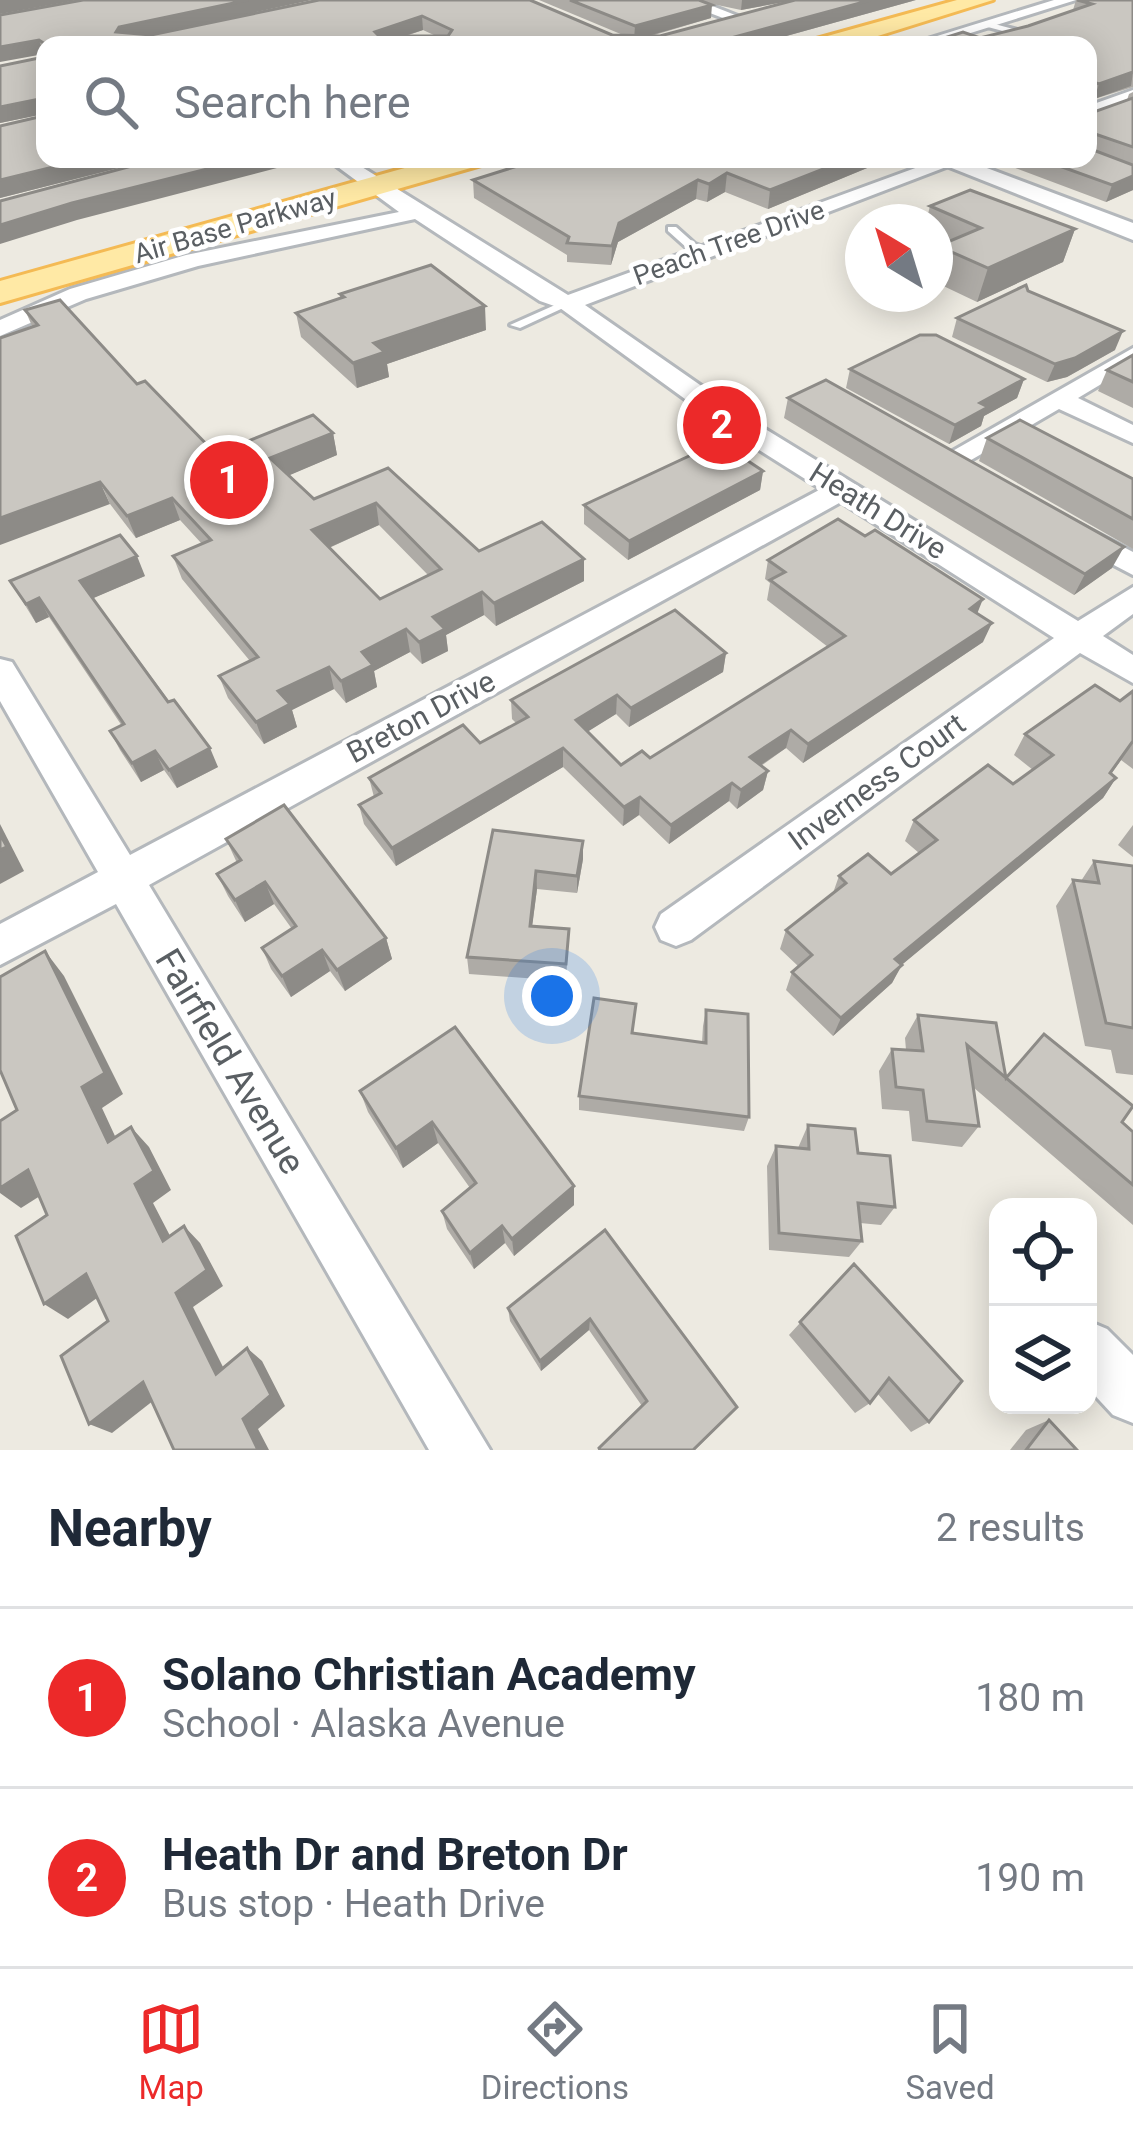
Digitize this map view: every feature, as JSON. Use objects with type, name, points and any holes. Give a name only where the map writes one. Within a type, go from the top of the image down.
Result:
[{"type":"main road","points":[[898,36],[1022,0]]},
{"type":"main road","points":[[866,36],[984,12]]},
{"type":"main road","points":[[282,205],[328,168]]},
{"type":"main road","name":"Air Base Parkway","points":[[0,292],[380,174],[416,168]]},
{"type":"main road","points":[[447,212],[436,183],[462,168]]},
{"type":"main road","points":[[282,205],[376,199],[380,174]]},
{"type":"main road","name":"Air Base Parkway","points":[[0,275],[282,205]]},
{"type":"street","points":[[683,0],[741,20]]},
{"type":"street","points":[[935,36],[984,12],[1069,0]]},
{"type":"street","points":[[703,29],[764,14]]},
{"type":"street","points":[[1097,109],[1130,98]]},
{"type":"street","name":"Peach Tree Drive","points":[[568,303],[928,168]]},
{"type":"street","points":[[969,168],[1133,232]]},
{"type":"street","points":[[0,328],[78,294],[231,252],[379,226],[410,214],[380,174]]},
{"type":"street","name":"Heath Drive","points":[[380,174],[525,261],[563,291],[568,303]]},
{"type":"street","name":"Heath Drive","points":[[380,174],[548,296],[568,303],[740,425],[1133,671]]},
{"type":"street","points":[[949,461],[1133,355]]},
{"type":"street","points":[[1021,384],[1133,435]]},
{"type":"street","points":[[916,442],[990,484]]},
{"type":"street","name":"Breton Drive","points":[[0,946],[842,489]]},
{"type":"street","points":[[1051,518],[1133,565]]},
{"type":"street","name":"Inverness Court","points":[[676,927],[1133,598]]},
{"type":"street","name":"Fairfield Avenue","points":[[0,671],[461,1450]]},
{"type":"street","points":[[1097,1357],[1133,1395]]},
{"type":"lane","points":[[984,12],[1022,34]]},
{"type":"lane","points":[[516,325],[568,303]]},
{"type":"building","points":[[83,0],[248,0],[119,27],[116,32],[151,35],[319,0],[530,0],[612,35],[660,36],[448,36],[452,30],[422,16],[375,32],[379,36],[36,36],[36,41],[0,47],[0,15]]},
{"type":"building","points":[[570,0],[699,0],[712,5],[635,26]]},
{"type":"building","points":[[795,0],[871,0],[738,36],[660,36]]},
{"type":"building","points":[[1077,0],[1133,0],[1133,72],[1097,83],[1097,36],[988,36],[1028,26],[1092,4]]},
{"type":"building","points":[[36,59],[36,100],[0,107],[0,66]]},
{"type":"building","points":[[1133,98],[1133,147],[1097,135],[1097,111]]},
{"type":"building","points":[[36,118],[36,168],[49,168],[0,180],[0,126]]},
{"type":"building","points":[[1097,151],[1133,165],[1133,176],[1112,185],[1065,168],[1097,168]]},
{"type":"building","points":[[124,168],[211,168],[0,225],[0,201]]},
{"type":"building","points":[[511,168],[826,168],[770,190],[727,173],[709,184],[698,180],[619,223],[612,246],[567,243],[569,237],[473,180]]},
{"type":"building","points":[[970,190],[1075,229],[988,268],[953,253],[953,240],[981,228],[953,216],[953,204],[935,204]]},
{"type":"building","points":[[431,265],[485,306],[374,343],[385,352],[353,363],[296,313],[344,297],[340,294]]},
{"type":"building","points":[[1026,285],[1028,291],[1123,331],[1055,364],[957,318]]},
{"type":"building","points":[[60,300],[137,384],[145,381],[216,454],[313,415],[333,433],[270,458],[314,499],[388,468],[479,551],[542,522],[584,559],[494,603],[482,592],[433,617],[445,629],[419,642],[406,629],[362,652],[373,665],[341,681],[329,667],[278,691],[290,704],[256,722],[219,676],[258,657],[173,556],[211,540],[172,498],[127,516],[100,482],[0,518],[0,338],[38,325],[25,310]],"holes":[[[376,503],[441,569],[380,599],[312,530]]]},
{"type":"building","points":[[920,335],[936,335],[1024,379],[980,403],[988,407],[955,425],[850,369]]},
{"type":"building","points":[[1133,355],[1133,382],[1107,370]]},
{"type":"building","points":[[826,380],[1124,547],[1085,574],[788,398]]},
{"type":"building","points":[[1020,420],[1133,479],[1133,519],[987,438]]},
{"type":"building","points":[[730,437],[753,452],[742,457],[763,471],[629,541],[584,505]]},
{"type":"building","points":[[838,519],[865,536],[875,530],[983,599],[970,609],[992,623],[808,744],[791,730],[750,757],[768,771],[741,790],[732,783],[671,825],[640,797],[624,807],[563,748],[392,848],[359,805],[381,793],[369,778],[463,725],[480,743],[528,717],[511,700],[675,610],[726,653],[631,708],[617,695],[576,720],[621,765],[642,751],[650,758],[845,636],[770,580],[785,572],[768,560]]},
{"type":"building","points":[[120,535],[137,556],[80,581],[168,702],[174,700],[210,748],[169,770],[155,751],[132,763],[110,731],[124,724],[39,598],[26,604],[10,581]]},
{"type":"building","points":[[1095,685],[1120,701],[1133,691],[1133,741],[1110,773],[1116,778],[895,959],[902,965],[841,1018],[792,972],[812,955],[786,930],[846,883],[839,876],[868,854],[891,874],[937,840],[914,820],[988,765],[1013,784],[1053,755],[1025,734]]},
{"type":"building","points":[[284,805],[386,938],[337,970],[322,950],[282,976],[262,948],[296,926],[265,882],[235,900],[217,874],[241,860],[226,839]]},
{"type":"building","points":[[493,830],[583,841],[577,876],[536,871],[530,926],[569,929],[566,964],[467,957]]},
{"type":"building","points":[[1094,861],[1133,866],[1133,1028],[1106,1023],[1073,880],[1099,883]]},
{"type":"building","points":[[45,951],[105,1073],[82,1087],[108,1142],[131,1127],[154,1171],[135,1184],[163,1241],[184,1226],[207,1270],[176,1293],[216,1374],[247,1348],[271,1395],[243,1419],[258,1450],[174,1450],[143,1382],[89,1424],[61,1356],[108,1321],[86,1274],[44,1304],[16,1236],[47,1215],[28,1170],[0,1188],[0,1121],[17,1110],[0,1070],[0,977]]},
{"type":"building","points":[[594,998],[636,1004],[632,1033],[706,1043],[706,1010],[748,1014],[749,1117],[579,1096]]},
{"type":"building","points":[[918,1015],[996,1023],[1006,1078],[967,1045],[979,1126],[927,1121],[923,1090],[896,1087],[892,1049],[923,1051]]},
{"type":"building","points":[[455,1027],[574,1186],[512,1239],[502,1226],[470,1253],[442,1211],[476,1183],[432,1122],[396,1148],[360,1091]]},
{"type":"building","points":[[1044,1034],[1133,1106],[1122,1122],[1133,1132],[1133,1185],[1006,1078]]},
{"type":"building","points":[[808,1125],[855,1129],[858,1153],[890,1156],[895,1207],[858,1203],[862,1241],[779,1233],[776,1146],[809,1149]]},
{"type":"building","points":[[605,1230],[737,1407],[693,1450],[600,1450],[647,1401],[590,1319],[540,1361],[508,1308]]},
{"type":"building","points":[[854,1264],[962,1381],[929,1422],[889,1378],[870,1403],[800,1322]]},
{"type":"building","points":[[1049,1420],[1077,1450],[1026,1450]]},
{"type":"place","name":"Heath Dr and Breton Dr","points":[[722,425]]},
{"type":"place","name":"Solano Christian Academy","points":[[229,480]]}]
